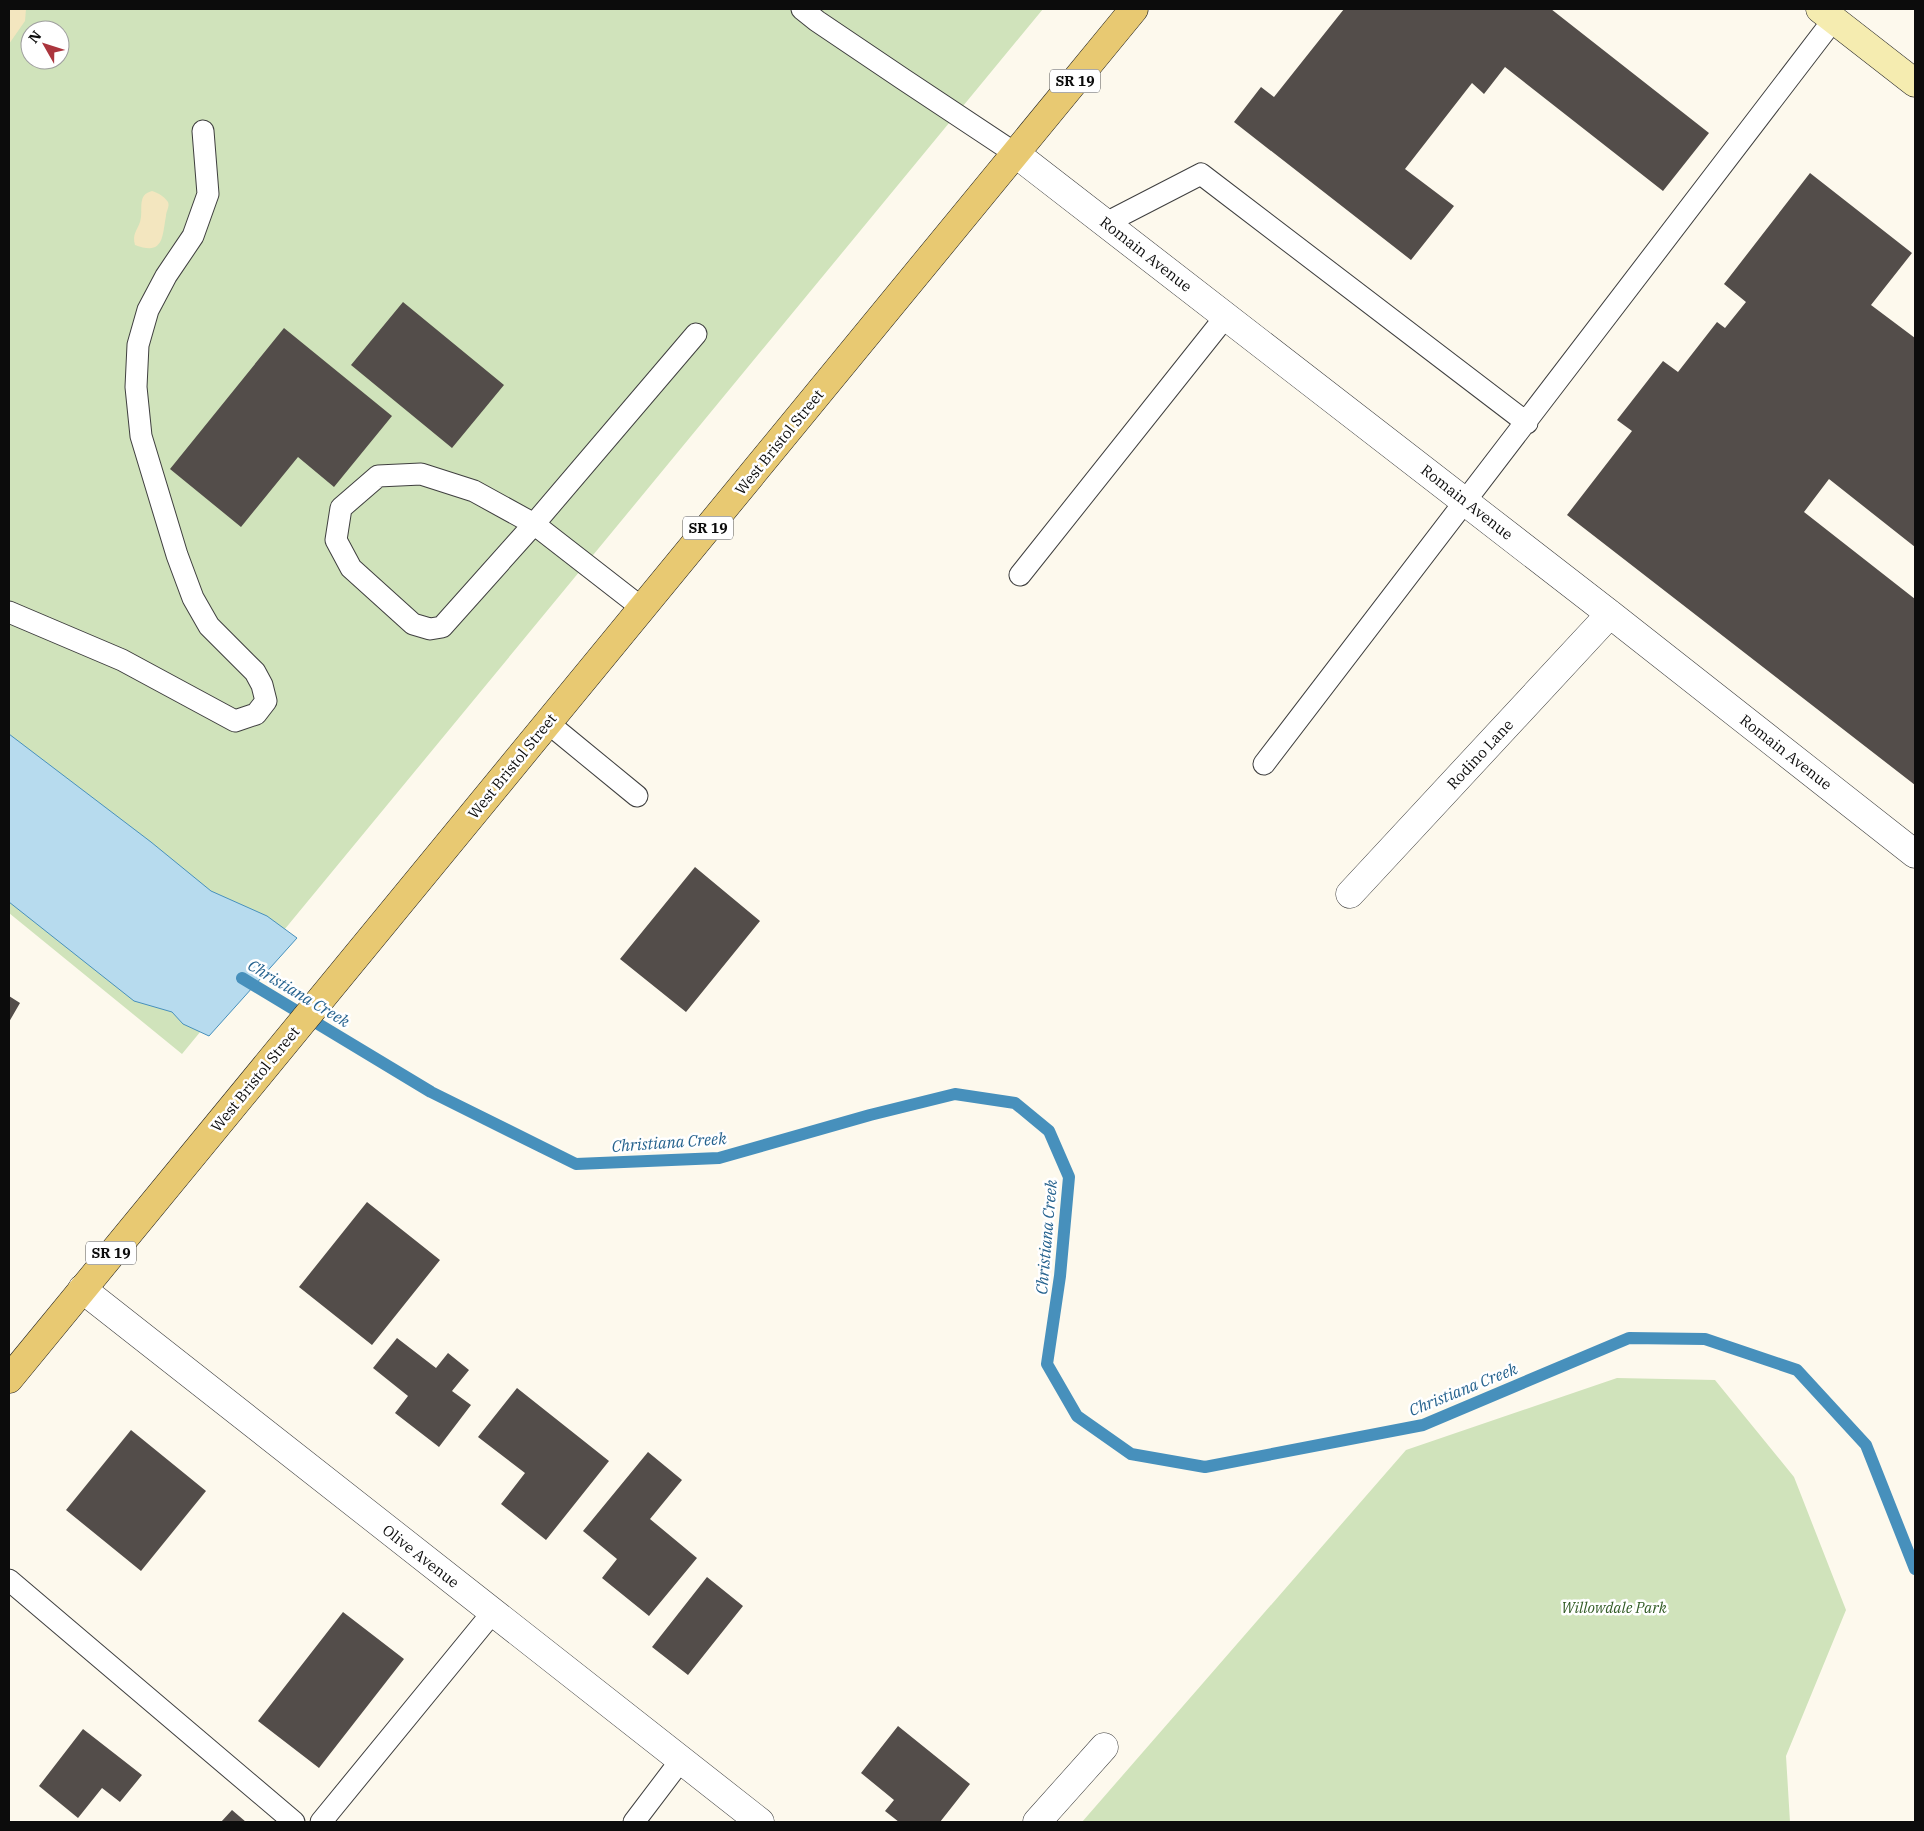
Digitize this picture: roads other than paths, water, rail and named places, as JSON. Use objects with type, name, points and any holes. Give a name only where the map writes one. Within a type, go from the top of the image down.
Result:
[{"type":"main road","name":"SR 19","points":[[1016,154],[1134,9]]},
{"type":"main road","points":[[1827,14],[1915,83]]},
{"type":"main road","name":"West Bristol Street","points":[[9,1379],[1016,154]]},
{"type":"street","name":"Romain Avenue","points":[[1016,154],[1610,614],[1915,854]]},
{"type":"street","name":"Rodino Lane","points":[[1350,894],[1610,614]]},
{"type":"street","name":"Olive Avenue","points":[[82,1289],[760,1822]]},
{"type":"street","points":[[1037,1822],[1104,1747]]},
{"type":"lane","points":[[802,9],[887,69],[1016,154]]},
{"type":"lane","points":[[1264,764],[1527,422],[1827,14]]},
{"type":"lane","points":[[9,612],[122,660],[235,721],[256,714],[266,702],[262,685],[254,672],[209,626],[193,598],[177,555],[142,436],[136,387],[138,345],[148,310],[166,276],[193,236],[208,194],[202,130]]},
{"type":"lane","points":[[1106,223],[1201,174],[1527,422]]},
{"type":"lane","points":[[1020,575],[1226,316]]},
{"type":"lane","points":[[642,608],[534,524],[474,491],[421,474],[378,476],[341,508],[336,540],[351,568],[413,624],[430,629],[442,627],[534,524],[696,334]]},
{"type":"lane","points":[[548,723],[637,796]]},
{"type":"lane","points":[[9,1580],[294,1822]]},
{"type":"lane","points":[[321,1822],[493,1612]]},
{"type":"lane","points":[[634,1822],[681,1760]]},
{"type":"water","points":[[9,734],[151,842],[211,891],[267,916],[297,938],[209,1036],[183,1024],[172,1012],[134,1001],[9,902]]},
{"type":"waterway","name":"Christiana Creek","points":[[242,978],[431,1092],[576,1164],[719,1158],[870,1115],[955,1094],[1015,1103],[1049,1131],[1069,1177],[1060,1276],[1047,1364],[1077,1416],[1131,1454],[1205,1467],[1423,1425],[1629,1338],[1705,1339],[1797,1370],[1866,1445],[1915,1569]]},
{"type":"park label","name":"Willowdale Park","points":[[1614,1607]]}]
